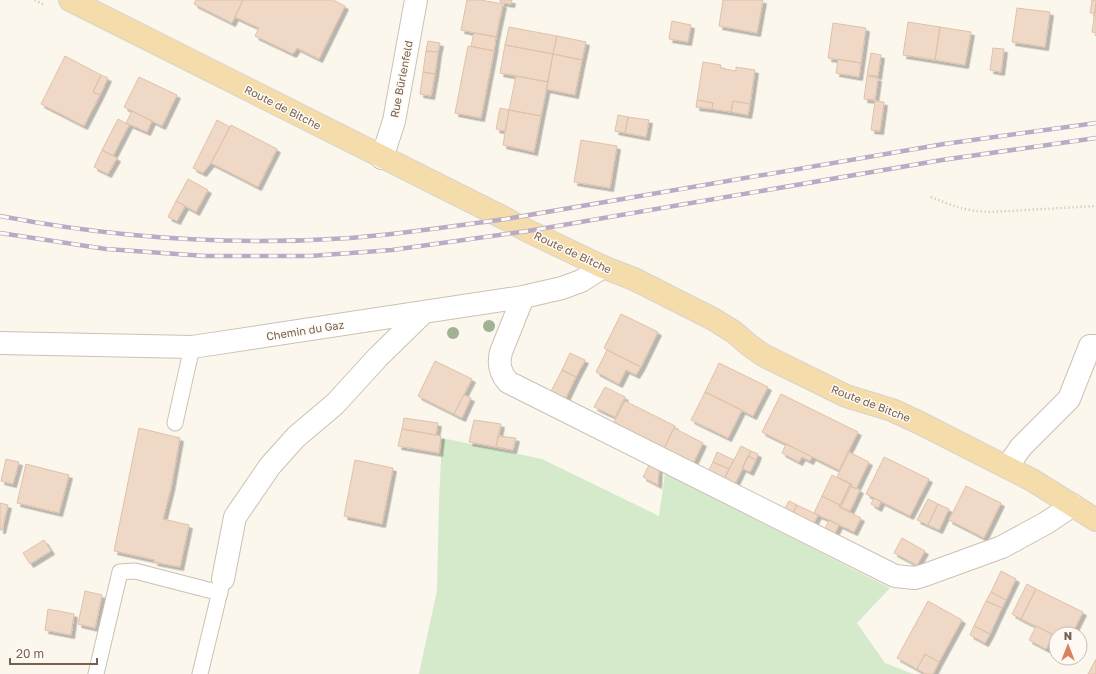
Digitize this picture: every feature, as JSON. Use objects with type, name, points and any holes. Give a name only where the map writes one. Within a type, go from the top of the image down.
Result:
[{"type":"main road","name":"Route de Bitche","points":[[70,0],[528,231],[603,267],[634,279],[713,319],[734,332],[763,355],[846,396],[892,410],[920,422],[1032,480],[1096,520]]},
{"type":"street","name":"Rue Bürlenfeld","points":[[382,158],[394,121],[416,0]]},
{"type":"street","name":"Chemin du Gaz","points":[[0,343],[192,347],[523,297],[562,288],[581,281],[603,267]]},
{"type":"street","points":[[523,297],[499,359],[500,369],[508,382],[895,576],[915,578],[1002,547],[1046,523],[1073,505]]},
{"type":"street","points":[[221,586],[235,517],[270,466],[296,438],[336,404],[378,358],[424,312]]},
{"type":"street","points":[[1007,467],[1021,447],[1068,399],[1090,346],[1096,346]]},
{"type":"lane","points":[[175,423],[192,347]]},
{"type":"lane","points":[[96,674],[120,572],[135,571],[221,586],[200,674]]},
{"type":"path","points":[[931,196],[956,208],[972,212],[1096,206]]},
{"type":"green space","points":[[442,438],[542,459],[659,516],[665,473],[890,588],[857,623],[885,663],[913,674],[419,674],[437,590]]},
{"type":"building","points":[[196,0],[243,0],[232,23],[194,4]]},
{"type":"building","points":[[243,0],[333,0],[345,6],[319,59],[297,48],[293,54],[255,36],[259,28],[235,17]]},
{"type":"building","points":[[467,0],[480,0],[503,4],[496,37],[461,30]]},
{"type":"building","points":[[500,0],[512,0],[511,4],[500,2]]},
{"type":"building","points":[[723,0],[763,0],[757,33],[719,26]]},
{"type":"building","points":[[1092,0],[1096,1],[1095,13],[1090,13]]},
{"type":"building","points":[[1096,4],[1096,33],[1092,32]]},
{"type":"building","points":[[1017,8],[1050,12],[1045,47],[1012,42]]},
{"type":"building","points":[[672,21],[691,25],[688,42],[669,39]]},
{"type":"building","points":[[908,22],[940,27],[935,60],[903,55]]},
{"type":"building","points":[[833,23],[866,28],[861,63],[828,58]]},
{"type":"building","points":[[509,27],[557,36],[553,54],[505,45]]},
{"type":"building","points":[[940,27],[971,32],[965,65],[935,60]]},
{"type":"building","points":[[474,33],[496,37],[494,51],[471,46]]},
{"type":"building","points":[[557,36],[586,42],[582,60],[553,54]]},
{"type":"building","points":[[428,41],[440,43],[438,52],[426,51]]},
{"type":"building","points":[[505,45],[553,54],[548,82],[500,73]]},
{"type":"building","points":[[468,46],[494,51],[481,118],[455,113]]},
{"type":"building","points":[[993,48],[1004,49],[1001,72],[990,70]]},
{"type":"building","points":[[426,51],[438,52],[435,74],[423,72]]},
{"type":"building","points":[[871,53],[881,55],[878,76],[867,75]]},
{"type":"building","points":[[553,54],[582,60],[575,95],[546,89]]},
{"type":"building","points":[[65,56],[101,75],[93,92],[100,95],[84,126],[41,104]]},
{"type":"building","points":[[838,59],[861,63],[859,77],[836,73]]},
{"type":"building","points":[[703,62],[721,65],[720,68],[736,71],[736,67],[755,70],[750,104],[733,101],[731,112],[712,109],[713,103],[697,100]]},
{"type":"building","points":[[423,72],[435,74],[431,96],[420,94]]},
{"type":"building","points":[[101,75],[108,78],[100,95],[93,92]]},
{"type":"building","points":[[516,76],[548,82],[541,116],[509,110]]},
{"type":"building","points":[[867,76],[878,78],[875,100],[864,99]]},
{"type":"building","points":[[139,77],[177,95],[162,126],[124,107]]},
{"type":"building","points":[[697,100],[713,103],[712,109],[696,107]]},
{"type":"building","points":[[733,101],[750,104],[748,115],[731,112]]},
{"type":"building","points":[[875,101],[884,102],[880,131],[871,130]]},
{"type":"building","points":[[500,108],[509,110],[505,131],[496,129]]},
{"type":"building","points":[[509,110],[541,116],[534,152],[503,145]]},
{"type":"building","points":[[132,111],[152,121],[147,132],[126,123]]},
{"type":"building","points":[[618,115],[628,117],[625,133],[615,131]]},
{"type":"building","points":[[628,117],[649,120],[646,137],[625,133]]},
{"type":"building","points":[[118,119],[129,125],[113,156],[102,150]]},
{"type":"building","points":[[217,120],[230,127],[211,163],[203,173],[193,168]]},
{"type":"building","points":[[231,125],[277,149],[258,187],[211,163]]},
{"type":"building","points":[[581,140],[617,146],[610,188],[574,182]]},
{"type":"building","points":[[102,150],[117,158],[108,174],[94,167]]},
{"type":"building","points":[[188,179],[208,190],[196,212],[176,201]]},
{"type":"building","points":[[176,201],[185,206],[177,221],[168,217]]},
{"type":"building","points":[[621,314],[658,332],[641,367],[604,348]]},
{"type":"building","points":[[607,350],[641,367],[636,375],[626,370],[619,384],[596,372]]},
{"type":"building","points":[[570,353],[585,360],[576,377],[562,370]]},
{"type":"building","points":[[435,361],[472,379],[454,414],[418,396]]},
{"type":"building","points":[[719,363],[768,387],[753,416],[705,392]]},
{"type":"building","points":[[562,370],[576,377],[563,404],[548,397]]},
{"type":"building","points":[[605,387],[625,397],[615,417],[594,407]]},
{"type":"building","points":[[705,392],[742,410],[728,438],[691,420]]},
{"type":"building","points":[[781,394],[858,432],[839,470],[762,432]]},
{"type":"building","points":[[464,395],[471,398],[462,418],[454,414]]},
{"type":"building","points":[[625,401],[675,426],[662,453],[611,428]]},
{"type":"building","points":[[404,418],[438,423],[436,435],[402,429]]},
{"type":"building","points":[[474,420],[501,424],[496,447],[469,442]]},
{"type":"building","points":[[139,428],[180,438],[171,488],[163,519],[189,525],[180,567],[154,562],[155,560],[114,551]]},
{"type":"building","points":[[674,428],[703,443],[691,468],[662,453]]},
{"type":"building","points":[[402,429],[441,436],[439,453],[398,446]]},
{"type":"building","points":[[498,436],[516,438],[513,450],[496,447]]},
{"type":"building","points":[[786,444],[812,457],[810,461],[802,457],[799,462],[782,453]]},
{"type":"building","points":[[741,446],[751,451],[733,488],[722,483]]},
{"type":"building","points":[[751,451],[758,454],[756,460],[748,456]]},
{"type":"building","points":[[717,452],[734,460],[729,469],[713,462]]},
{"type":"building","points":[[849,452],[869,462],[856,489],[851,486],[852,484],[837,477]]},
{"type":"building","points":[[748,456],[756,460],[750,472],[742,468]]},
{"type":"building","points":[[884,457],[929,479],[910,516],[866,494]]},
{"type":"building","points":[[6,459],[19,462],[13,484],[1,481]]},
{"type":"building","points":[[355,460],[393,468],[382,524],[344,516]]},
{"type":"building","points":[[713,462],[729,469],[722,483],[706,475]]},
{"type":"building","points":[[650,463],[659,467],[658,485],[643,477]]},
{"type":"building","points":[[26,464],[69,475],[59,513],[17,503]]},
{"type":"building","points":[[832,475],[850,484],[840,505],[822,496]]},
{"type":"building","points":[[851,486],[860,490],[850,511],[841,507]]},
{"type":"building","points":[[966,486],[1001,503],[984,538],[949,520]]},
{"type":"building","points":[[822,496],[840,505],[839,507],[861,518],[854,532],[814,513]]},
{"type":"building","points":[[874,498],[881,502],[878,508],[871,504]]},
{"type":"building","points":[[928,499],[938,504],[928,525],[917,520]]},
{"type":"building","points":[[789,501],[797,505],[792,516],[783,512]]},
{"type":"building","points":[[0,503],[8,505],[2,530],[0,530]]},
{"type":"building","points":[[938,504],[949,509],[939,530],[928,525]]},
{"type":"building","points":[[797,505],[818,515],[812,527],[792,516]]},
{"type":"building","points":[[829,520],[839,525],[835,533],[825,529]]},
{"type":"building","points":[[902,538],[925,551],[917,565],[894,553]]},
{"type":"building","points":[[44,540],[51,551],[30,564],[23,553]]},
{"type":"building","points":[[1001,571],[1016,579],[1006,600],[991,592]]},
{"type":"building","points":[[1027,584],[1036,589],[1021,619],[1012,614]]},
{"type":"building","points":[[1036,589],[1083,612],[1076,626],[1048,626],[1048,632],[1021,619]]},
{"type":"building","points":[[85,591],[102,595],[95,628],[78,624]]},
{"type":"building","points":[[991,592],[1006,600],[1002,608],[986,601]]},
{"type":"building","points":[[928,601],[962,620],[939,662],[925,654],[917,669],[897,658]]},
{"type":"building","points":[[986,601],[1002,608],[990,634],[974,626]]},
{"type":"building","points":[[48,609],[74,614],[71,635],[45,630]]},
{"type":"building","points":[[974,626],[990,634],[985,643],[970,635]]},
{"type":"building","points":[[1036,626],[1048,632],[1048,645],[1046,649],[1029,640]]},
{"type":"building","points":[[925,654],[939,662],[933,674],[926,674],[917,669]]},
{"type":"building","points":[[1096,659],[1096,674],[1088,674]]},
{"type":"railway","points":[[0,216],[87,230],[174,238],[262,241],[350,238],[506,219],[944,144],[1096,123]]},
{"type":"railway","points":[[0,233],[106,249],[205,256],[310,256],[392,250],[528,231],[942,160],[1096,138]]}]
